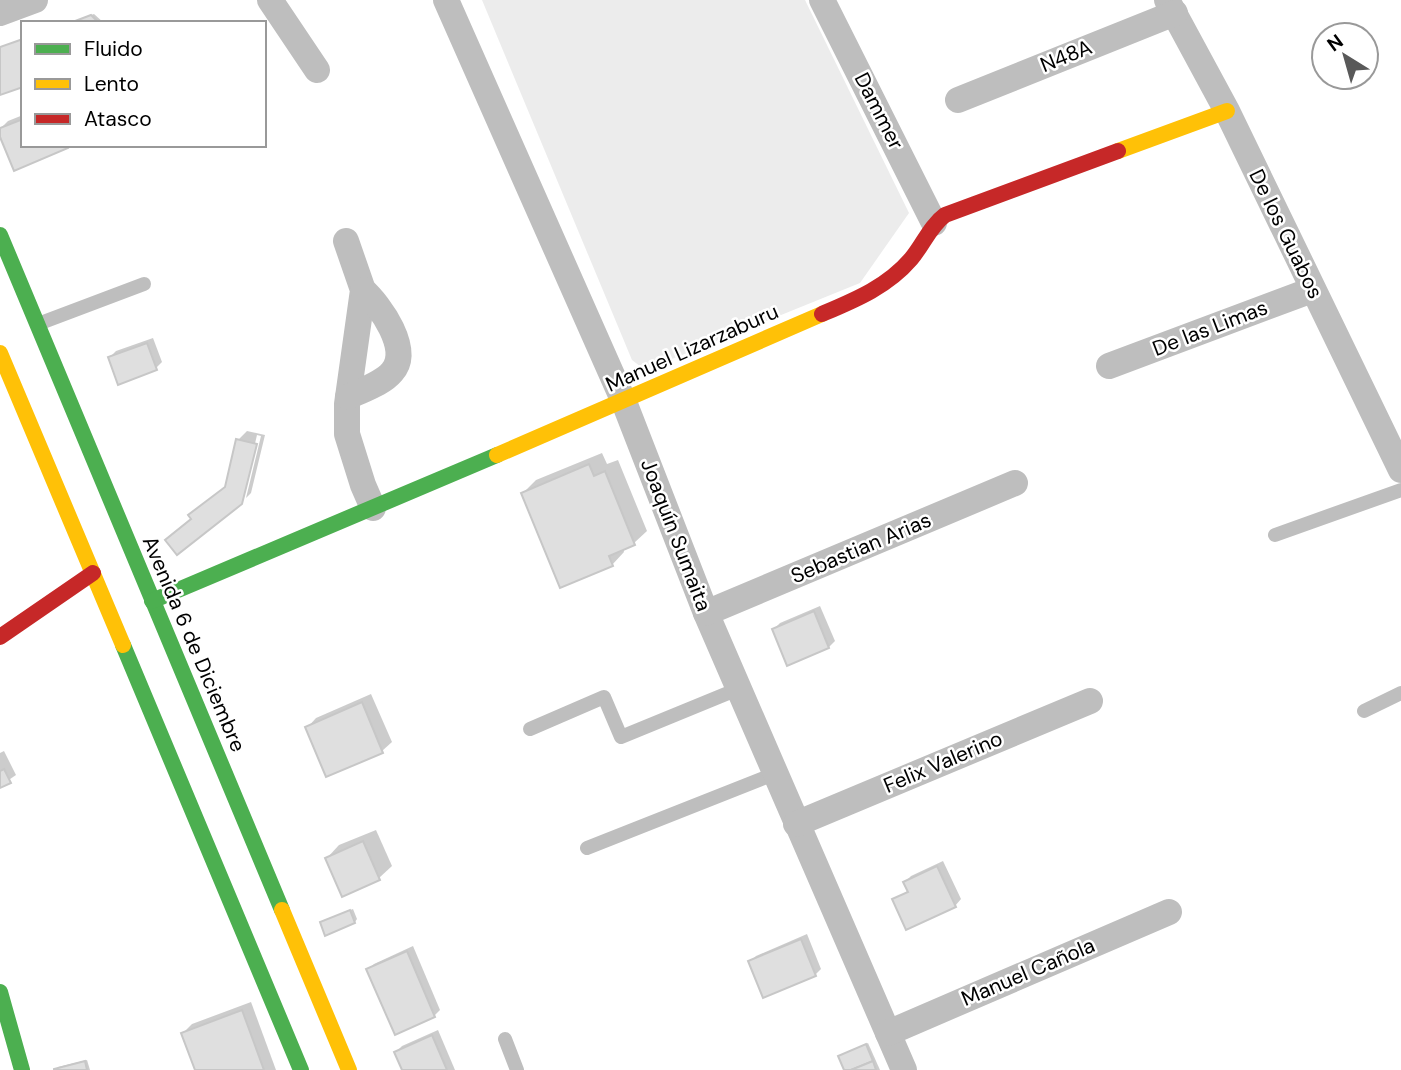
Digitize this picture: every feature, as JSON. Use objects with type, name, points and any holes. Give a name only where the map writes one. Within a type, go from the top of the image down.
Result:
[{"type":"main road","points":[[934,223],[945,215],[1227,111]]},
{"type":"main road","name":"Manuel Lizarzaburu","points":[[152,601],[624,402],[880,288],[909,262],[934,223]]},
{"type":"main road","name":"Avenida 6 de Diciembre","points":[[0,235],[349,1070]]},
{"type":"main road","points":[[0,353],[301,1070]]},
{"type":"main road","points":[[0,637],[93,573]]},
{"type":"main road","points":[[0,992],[22,1070]]},
{"type":"street","points":[[0,13],[35,0]]},
{"type":"street","points":[[270,0],[317,70]]},
{"type":"street","name":"Joaquín Sumaita","points":[[446,0],[624,402],[706,613],[904,1070]]},
{"type":"street","name":"Dammer","points":[[822,0],[934,223]]},
{"type":"street","name":"N48A","points":[[958,100],[1171,7]]},
{"type":"street","name":"De los Guabos","points":[[1171,7],[1227,111],[1401,470]]},
{"type":"street","points":[[346,242],[363,290],[376,303],[398,345],[397,365],[386,378],[348,397]]},
{"type":"street","points":[[363,290],[348,397],[347,434],[373,508]]},
{"type":"street","name":"De las Limas","points":[[1109,366],[1312,290]]},
{"type":"street","name":"Sebastian Arias","points":[[706,613],[1015,483]]},
{"type":"street","name":"Felix Valerino","points":[[796,824],[1090,701]]},
{"type":"street","name":"Manuel Cañola","points":[[888,1033],[1169,912]]},
{"type":"lane","points":[[37,324],[145,284]]},
{"type":"lane","points":[[1275,535],[1401,490]]},
{"type":"lane","points":[[530,729],[604,697],[621,737],[738,689]]},
{"type":"lane","points":[[1364,711],[1401,693]]},
{"type":"lane","points":[[587,848],[774,774]]},
{"type":"lane","points":[[505,1038],[517,1070]]},
{"type":"shaded area","points":[[482,0],[805,0],[909,213],[860,283],[645,370],[632,360]]},
{"type":"building","points":[[91,15],[97,21],[75,21]]},
{"type":"building","points":[[21,40],[21,88],[0,95],[0,47]]},
{"type":"building","points":[[21,120],[21,147],[68,148],[14,171],[0,137],[0,128]]},
{"type":"building","points":[[147,343],[157,370],[118,385],[108,357]]},
{"type":"building","points":[[236,439],[257,444],[242,504],[177,555],[165,540],[191,519],[188,515],[225,487]]},
{"type":"building","points":[[589,464],[594,476],[605,471],[635,545],[609,556],[613,566],[560,588],[521,493]]},
{"type":"building","points":[[814,611],[829,648],[787,666],[772,629]]},
{"type":"building","points":[[362,702],[383,753],[326,777],[305,727]]},
{"type":"building","points":[[4,769],[11,783],[0,788],[0,771]]},
{"type":"building","points":[[363,841],[380,880],[342,897],[325,858]]},
{"type":"building","points":[[937,866],[956,907],[906,930],[892,899],[908,892],[903,882]]},
{"type":"building","points":[[350,910],[355,923],[325,936],[320,922]]},
{"type":"building","points":[[801,939],[816,976],[763,998],[748,961]]},
{"type":"building","points":[[407,951],[435,1017],[395,1035],[366,969]]},
{"type":"building","points":[[242,1010],[264,1070],[195,1070],[181,1033]]},
{"type":"building","points":[[432,1035],[447,1070],[402,1070],[394,1052]]},
{"type":"building","points":[[866,1044],[873,1061],[844,1070],[838,1056]]},
{"type":"building","points":[[85,1061],[87,1070],[54,1070],[54,1069]]},
{"type":"building","points":[[873,1061],[876,1070],[851,1070]]},
{"type":"traffic: fast","points":[[0,235],[282,910]]},
{"type":"traffic: fast","points":[[152,601],[497,455]]},
{"type":"traffic: fast","points":[[123,645],[301,1070]]},
{"type":"traffic: fast","points":[[0,992],[22,1070]]},
{"type":"traffic: slow","points":[[1118,151],[1227,111]]},
{"type":"traffic: slow","points":[[497,455],[822,314]]},
{"type":"traffic: slow","points":[[0,353],[123,645]]},
{"type":"traffic: slow","points":[[282,910],[349,1070]]},
{"type":"traffic: jam","points":[[822,314],[858,298],[902,269],[945,215],[1118,151]]},
{"type":"traffic: jam","points":[[0,637],[93,573]]}]
